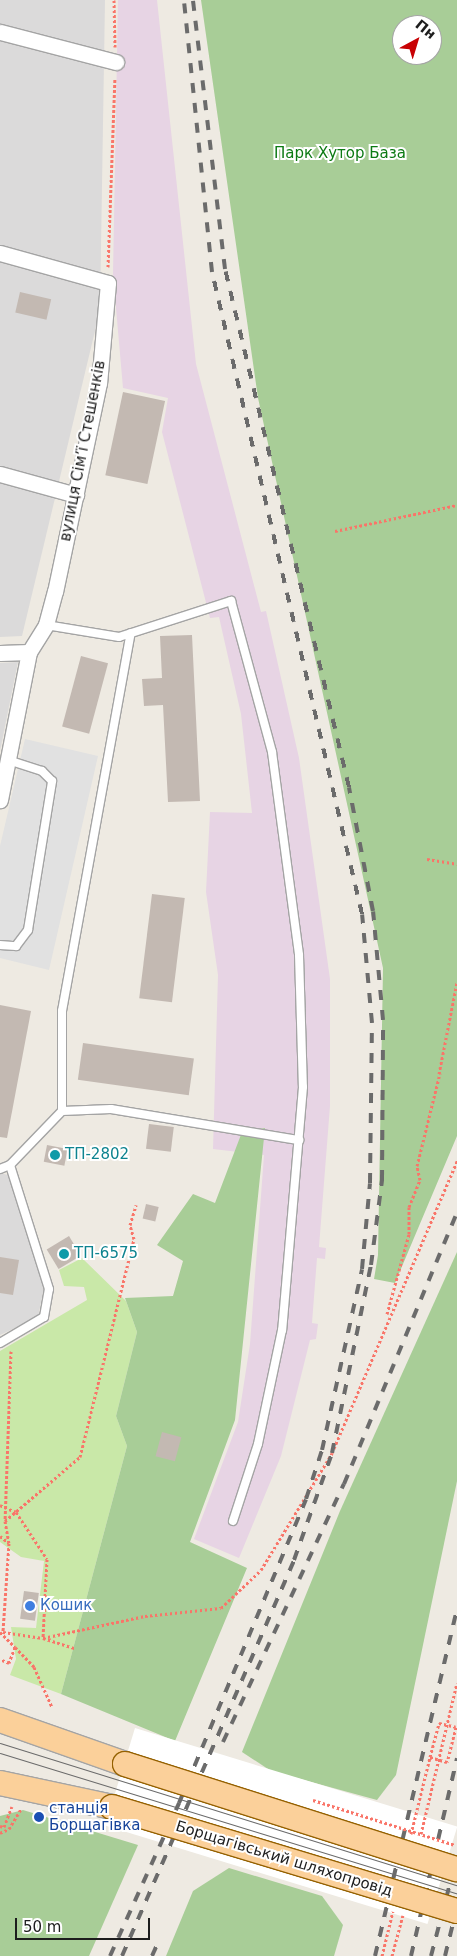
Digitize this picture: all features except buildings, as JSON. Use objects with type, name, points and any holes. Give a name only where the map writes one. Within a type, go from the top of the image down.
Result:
[{"type":"main road","points":[[0,1720],[125,1764],[457,1869]]},
{"type":"main road","name":"Борщагівський шляхопровід","points":[[0,1783],[112,1807],[457,1911]]},
{"type":"street","points":[[0,32],[116,62]]},
{"type":"street","points":[[0,253],[108,283]]},
{"type":"street","name":"вулиця Сімʼї Стешенків","points":[[0,800],[29,652],[46,625],[99,384],[108,283]]},
{"type":"street","points":[[0,474],[76,494]]},
{"type":"street","points":[[0,653],[29,652]]},
{"type":"lane","points":[[46,625],[119,636],[231,601],[272,752],[299,955],[303,1087],[282,1330],[258,1444],[233,1521]]},
{"type":"lane","points":[[62,1111],[62,1011],[131,633]]},
{"type":"lane","points":[[0,945],[16,946],[28,930],[52,781],[42,771],[9,760]]},
{"type":"lane","points":[[0,1168],[10,1165],[62,1111],[111,1108],[299,1140]]},
{"type":"lane","points":[[0,1343],[44,1318],[49,1289],[10,1165]]},
{"type":"path","points":[[108,283],[116,62],[114,0]]},
{"type":"path","points":[[335,531],[457,505]]},
{"type":"path","points":[[427,859],[457,864]]},
{"type":"path","points":[[438,1081],[457,982]]},
{"type":"path","points":[[384,1325],[409,1234],[409,1206],[420,1180],[417,1166],[440,1073]]},
{"type":"path","points":[[43,1638],[126,1620],[221,1608],[261,1570],[306,1499],[332,1453],[384,1325],[457,1161]]},
{"type":"path","points":[[5,1521],[80,1457],[134,1239],[130,1225],[136,1205]]},
{"type":"path","points":[[9,1338],[14,1367],[5,1521],[9,1543],[1,1632],[34,1667],[52,1707]]},
{"type":"path","points":[[0,1504],[16,1512],[47,1559],[43,1638]]},
{"type":"path","points":[[0,1536],[9,1543]]},
{"type":"path","points":[[1,1632],[43,1638],[74,1648]]},
{"type":"path","points":[[0,1659],[9,1663],[15,1647]]},
{"type":"path","points":[[421,1834],[457,1684]]},
{"type":"path","points":[[439,1723],[447,1725],[456,1727],[447,1762],[430,1757],[439,1723]]},
{"type":"path","points":[[0,1826],[4,1827],[13,1803]]},
{"type":"path","points":[[0,1833],[9,1829],[21,1808],[28,1808]]},
{"type":"path","points":[[392,1956],[404,1912]]},
{"type":"shaded area","points":[[0,0],[105,0],[100,310],[22,636],[0,637]]},
{"type":"shaded area","points":[[118,0],[157,0],[196,364],[261,612],[266,611],[299,758],[330,979],[330,1106],[319,1247],[326,1248],[325,1259],[317,1258],[312,1323],[318,1324],[316,1339],[310,1340],[281,1456],[239,1558],[194,1539],[238,1422],[250,1344],[264,1155],[213,1149],[218,975],[206,892],[210,812],[252,813],[241,714],[219,617],[210,618],[162,432],[168,398],[123,388],[113,274]]},
{"type":"shaded area","points":[[18,662],[0,751],[0,663]]},
{"type":"shaded area","points":[[25,739],[98,756],[49,970],[0,958],[0,846]]},
{"type":"shaded area","points":[[0,1173],[8,1175],[44,1288],[38,1317],[0,1335]]},
{"type":"green space","name":"Парк Хутор База","points":[[201,0],[457,0],[457,1136],[395,1283],[374,1279],[378,1255],[383,968],[258,398]]},
{"type":"green space","points":[[265,1128],[235,1420],[190,1542],[247,1568],[175,1741],[61,1694],[127,1446],[116,1416],[137,1332],[125,1298],[173,1296],[183,1261],[157,1245],[193,1194],[215,1203],[242,1132]]},
{"type":"green space","points":[[457,1252],[457,1481],[396,1775],[377,1800],[271,1771],[242,1752],[340,1511]]},
{"type":"green space","points":[[82,1258],[126,1301],[137,1332],[116,1416],[127,1446],[61,1694],[10,1675],[16,1659],[11,1627],[36,1628],[44,1561],[21,1557],[0,1542],[0,1351],[87,1300],[84,1287],[64,1286],[59,1270]]},
{"type":"green space","points":[[23,1810],[138,1845],[89,1956],[0,1956],[0,1816]]},
{"type":"green space","points":[[229,1868],[322,1896],[343,1925],[334,1956],[166,1956],[193,1891]]},
{"type":"pier","points":[[135,1728],[457,1826],[427,1924],[105,1826]]},
{"type":"tram line","points":[[0,1743],[457,1885]]},
{"type":"tram line","points":[[0,1753],[457,1894]]},
{"type":"railway","points":[[110,1956],[179,1803],[306,1499],[322,1450],[362,1269],[370,1183],[372,1023],[362,914],[212,272],[184,0]]},
{"type":"railway","points":[[122,1956],[294,1560],[332,1453],[371,1265],[382,1180],[383,1020],[373,911],[349,787],[225,269],[193,0]]},
{"type":"railway","points":[[223,1742],[344,1484],[457,1213]]},
{"type":"railway","points":[[375,1956],[457,1609]]},
{"type":"railway","points":[[411,1956],[457,1758]]},
{"type":"railway","points":[[431,1956],[457,1857]]},
{"type":"railway","points":[[445,1956],[457,1907]]},
{"type":"railway","points":[[152,1956],[156,1947]]},
{"type":"place","name":"ТП-2802","points":[[55,1155]]},
{"type":"place","name":"ТП-6575","points":[[64,1254]]},
{"type":"place","name":"Кошик","points":[[30,1606]]},
{"type":"place","name":"станція Борщагівка","points":[[39,1817]]}]
